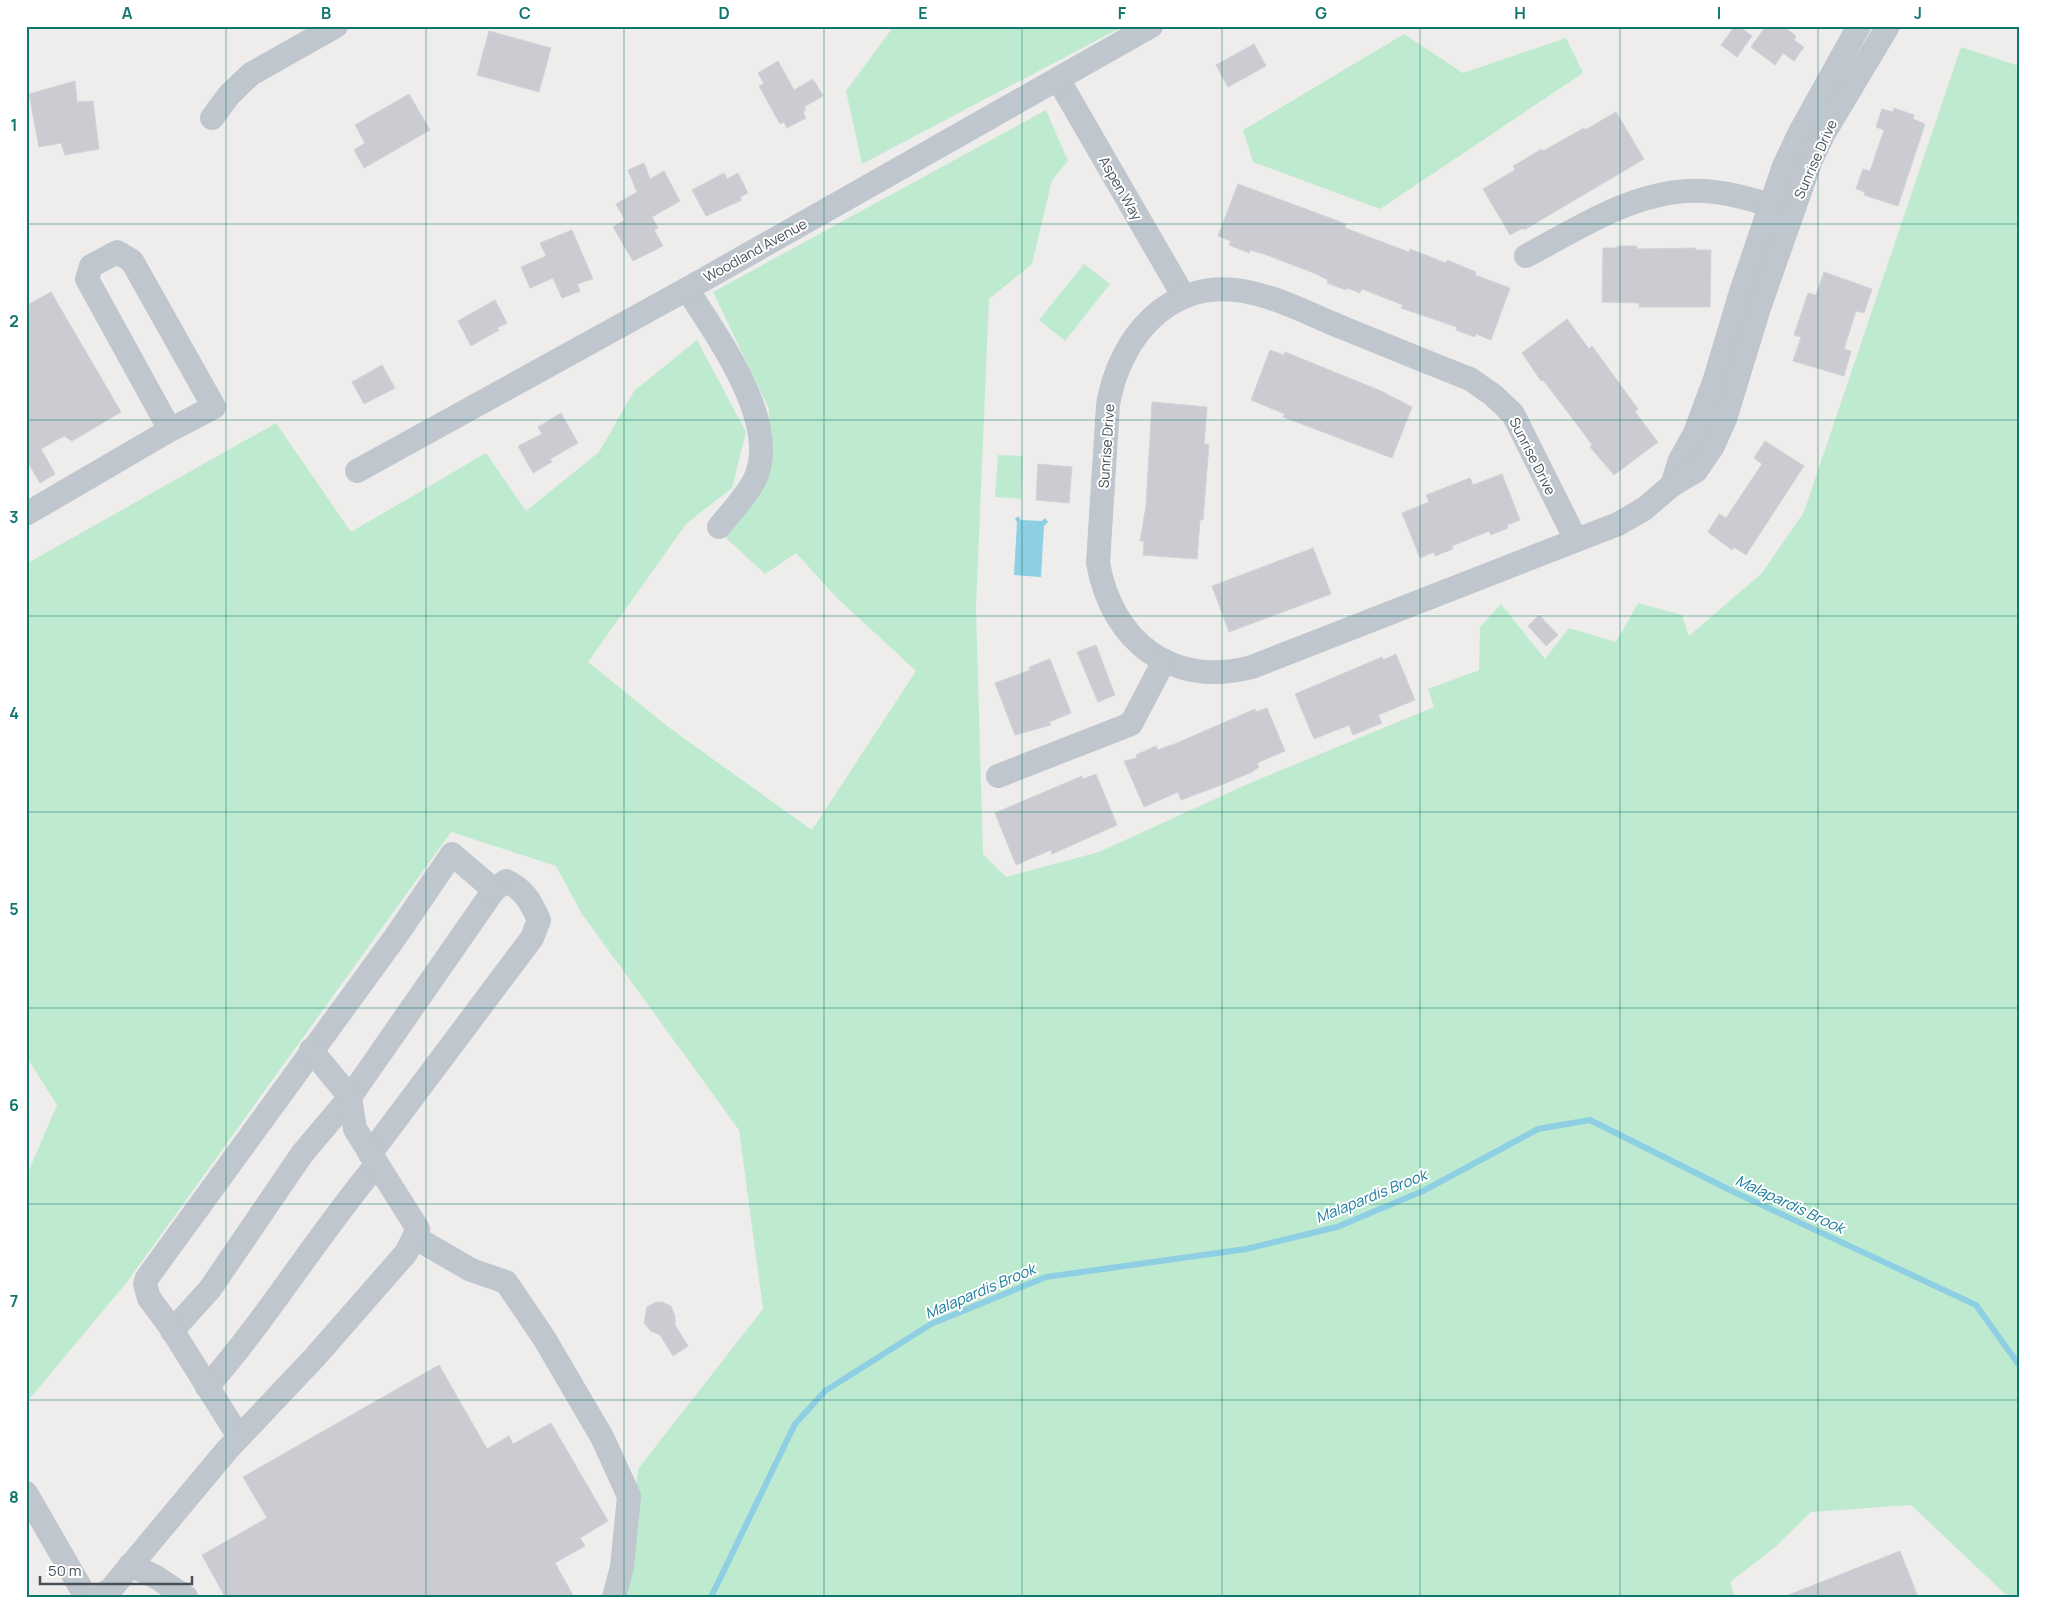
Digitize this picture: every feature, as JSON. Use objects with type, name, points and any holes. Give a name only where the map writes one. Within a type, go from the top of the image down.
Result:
[{"type":"street","points":[[212,118],[229,95],[251,74],[336,26]]},
{"type":"street","name":"Woodland Avenue","points":[[357,471],[687,289],[1151,26]]},
{"type":"street","name":"Sunrise Drive","points":[[1782,209],[1784,166],[1800,132],[1859,26]]},
{"type":"street","name":"Sunrise Drive","points":[[1576,540],[1513,414],[1493,395],[1470,379],[1264,296],[1222,290],[1194,293],[1184,297],[1155,314],[1140,330],[1127,346],[1112,381],[1108,405],[1098,563],[1105,596],[1118,620],[1147,651],[1164,661],[1198,672],[1229,673],[1252,667],[1618,524],[1644,509],[1672,485],[1680,460],[1726,383],[1741,292],[1782,209],[1824,133],[1888,26]]},
{"type":"street","name":"Aspen Way","points":[[1058,79],[1184,297]]},
{"type":"street","points":[[1526,256],[1601,216],[1630,203],[1659,196],[1689,191],[1751,199],[1782,209]]},
{"type":"street","points":[[26,514],[170,430],[214,407],[132,261],[117,252],[90,266],[87,279],[170,430]]},
{"type":"street","points":[[687,289],[730,358],[755,411],[760,432],[760,452],[754,480],[719,527]]},
{"type":"street","points":[[998,776],[1131,724],[1164,661]]},
{"type":"street","points":[[239,1437],[171,1328],[149,1298],[145,1284],[147,1278],[311,1050],[396,936],[452,854],[494,890]]},
{"type":"street","points":[[171,1328],[210,1289],[302,1154],[350,1097],[494,890],[506,881],[517,886],[531,902],[538,920],[532,938],[253,1332],[208,1386]]},
{"type":"street","points":[[99,1597],[111,1589],[239,1437],[328,1342],[406,1253],[418,1229],[354,1129],[350,1097],[311,1050]]},
{"type":"street","points":[[414,1237],[471,1270],[506,1282],[544,1338],[602,1437],[629,1496],[622,1567],[614,1597]]},
{"type":"street","points":[[26,1492],[86,1597]]},
{"type":"street","points":[[130,1565],[156,1577],[186,1597]]},
{"type":"green space","points":[[894,26],[1124,26],[862,164],[846,91]]},
{"type":"green space","points":[[1404,34],[1463,73],[1566,38],[1583,73],[1380,209],[1253,162],[1243,130]]},
{"type":"green space","points":[[1961,47],[2019,66],[2019,1597],[2010,1597],[2004,1593],[1911,1505],[1811,1512],[1774,1548],[1730,1582],[1735,1597],[624,1597],[638,1469],[763,1309],[739,1130],[582,914],[556,866],[451,832],[127,1282],[26,1403],[26,1177],[57,1105],[26,1056],[26,564],[276,423],[351,532],[486,453],[526,511],[599,452],[634,391],[697,340],[746,432],[732,488],[686,524],[588,662],[671,729],[812,830],[916,671],[836,597],[796,553],[765,574],[726,538],[767,469],[769,409],[713,292],[1046,110],[1068,161],[1052,180],[1032,264],[989,299],[976,607],[983,854],[1006,877],[1099,852],[1250,783],[1434,707],[1428,689],[1479,670],[1480,627],[1501,604],[1545,659],[1569,628],[1616,642],[1638,603],[1682,615],[1689,636],[1762,573],[1804,512]]},
{"type":"green space","points":[[1084,264],[1110,284],[1065,341],[1039,320]]},
{"type":"green space","points":[[998,455],[1023,456],[1021,499],[995,497]]},
{"type":"water","points":[[1018,516],[1021,520],[1042,521],[1045,518],[1048,522],[1044,526],[1041,577],[1014,575],[1017,522],[1015,519]]},
{"type":"building","points":[[1735,26],[1739,26],[1752,36],[1737,57],[1721,45]]},
{"type":"building","points":[[1766,26],[1782,26],[1796,36],[1794,40],[1804,47],[1794,61],[1783,53],[1775,65],[1751,47]]},
{"type":"building","points":[[489,31],[551,48],[539,92],[477,75]]},
{"type":"building","points":[[1254,44],[1266,66],[1228,87],[1216,65]]},
{"type":"building","points":[[778,61],[794,90],[813,79],[823,96],[804,107],[806,110],[803,112],[806,118],[787,128],[784,122],[780,124],[759,86],[764,84],[758,73]]},
{"type":"building","points":[[75,81],[77,102],[93,101],[99,149],[65,155],[61,143],[39,147],[29,94]]},
{"type":"building","points":[[409,94],[430,130],[364,168],[354,150],[365,143],[355,125]]},
{"type":"building","points":[[1894,108],[1914,115],[1913,119],[1925,124],[1898,206],[1864,195],[1865,192],[1856,189],[1863,169],[1870,171],[1884,130],[1876,127],[1882,109],[1893,112]]},
{"type":"building","points":[[1616,112],[1644,159],[1524,230],[1523,228],[1510,235],[1483,189],[1515,170],[1513,166],[1542,149],[1543,151],[1584,128],[1585,130]]},
{"type":"building","points":[[644,163],[650,179],[664,171],[680,201],[652,217],[658,228],[654,230],[663,246],[633,261],[613,227],[625,220],[616,204],[637,192],[628,170]]},
{"type":"building","points":[[724,173],[727,179],[738,173],[748,193],[740,197],[742,200],[706,216],[692,190]]},
{"type":"building","points":[[1238,184],[1346,224],[1345,228],[1409,252],[1410,249],[1446,263],[1447,260],[1476,272],[1475,275],[1510,288],[1491,340],[1476,334],[1475,337],[1456,330],[1457,327],[1401,308],[1403,305],[1362,289],[1360,293],[1347,288],[1346,290],[1327,283],[1328,280],[1314,273],[1264,254],[1250,250],[1249,253],[1229,245],[1231,241],[1218,236]]},
{"type":"building","points":[[572,230],[593,279],[577,284],[580,291],[562,298],[553,278],[530,288],[521,267],[546,256],[540,243]]},
{"type":"building","points":[[1617,246],[1637,246],[1637,249],[1696,248],[1696,250],[1711,250],[1710,307],[1639,307],[1639,303],[1602,302],[1603,248],[1617,248]]},
{"type":"building","points":[[1824,272],[1872,289],[1864,313],[1856,311],[1844,349],[1851,351],[1844,376],[1793,361],[1801,337],[1794,335],[1808,293],[1816,295]]},
{"type":"building","points":[[51,292],[121,412],[72,441],[64,436],[41,449],[55,474],[40,483],[26,459],[26,306]]},
{"type":"building","points":[[495,300],[507,323],[497,328],[499,330],[471,346],[458,321]]},
{"type":"building","points":[[1567,319],[1589,349],[1592,346],[1638,409],[1635,412],[1658,442],[1614,475],[1590,447],[1592,445],[1585,435],[1543,380],[1541,381],[1522,353]]},
{"type":"building","points":[[1270,350],[1284,355],[1285,352],[1381,391],[1412,407],[1392,458],[1283,417],[1285,414],[1251,400]]},
{"type":"building","points":[[382,365],[395,388],[364,404],[352,382]]},
{"type":"building","points":[[1152,402],[1207,407],[1204,444],[1209,444],[1203,520],[1200,520],[1197,559],[1143,555],[1144,541],[1140,541],[1146,506]]},
{"type":"building","points":[[561,413],[578,443],[550,459],[552,462],[533,473],[518,446],[542,434],[538,427]]},
{"type":"building","points":[[1765,441],[1804,466],[1746,555],[1734,547],[1732,550],[1708,532],[1719,514],[1726,518],[1762,464],[1754,458]]},
{"type":"building","points":[[1038,464],[1072,467],[1069,503],[1036,500]]},
{"type":"building","points":[[1502,474],[1520,520],[1507,525],[1508,528],[1491,535],[1489,531],[1452,546],[1453,549],[1435,556],[1434,552],[1420,558],[1402,513],[1429,502],[1426,495],[1470,478],[1473,485]]},
{"type":"building","points":[[1313,548],[1331,594],[1229,632],[1212,586]]},
{"type":"building","points":[[1539,615],[1558,635],[1546,646],[1528,626]]},
{"type":"building","points":[[1096,645],[1115,695],[1098,702],[1077,652]]},
{"type":"building","points":[[1396,654],[1415,700],[1378,715],[1382,723],[1353,735],[1349,725],[1314,739],[1295,694],[1382,657],[1383,660]]},
{"type":"building","points":[[1050,659],[1071,713],[1049,722],[1051,725],[1015,735],[995,683],[1030,670],[1029,667]]},
{"type":"building","points":[[1267,708],[1285,751],[1257,763],[1259,767],[1252,772],[1221,785],[1181,800],[1178,792],[1144,807],[1124,761],[1137,758],[1136,755],[1156,746],[1158,750],[1170,746],[1255,709],[1256,712]]},
{"type":"building","points":[[1096,774],[1117,825],[1052,854],[1051,850],[1016,865],[995,813],[1082,776],[1083,779]]},
{"type":"building","points":[[656,1302],[662,1302],[671,1306],[675,1316],[675,1325],[688,1346],[673,1356],[660,1335],[651,1331],[644,1323],[647,1307]]},
{"type":"building","points":[[439,1365],[487,1449],[509,1436],[513,1444],[551,1423],[608,1521],[580,1538],[585,1546],[555,1563],[574,1597],[225,1597],[202,1555],[267,1518],[243,1477]]},
{"type":"building","points":[[1900,1551],[1918,1597],[1786,1597],[1786,1596]]},
{"type":"waterway","name":"Malapardis Brook","points":[[711,1597],[795,1424],[825,1391],[931,1324],[1046,1277],[1246,1249],[1337,1227],[1423,1191],[1538,1129],[1590,1120],[1734,1192],[1976,1305],[2019,1365]]}]
